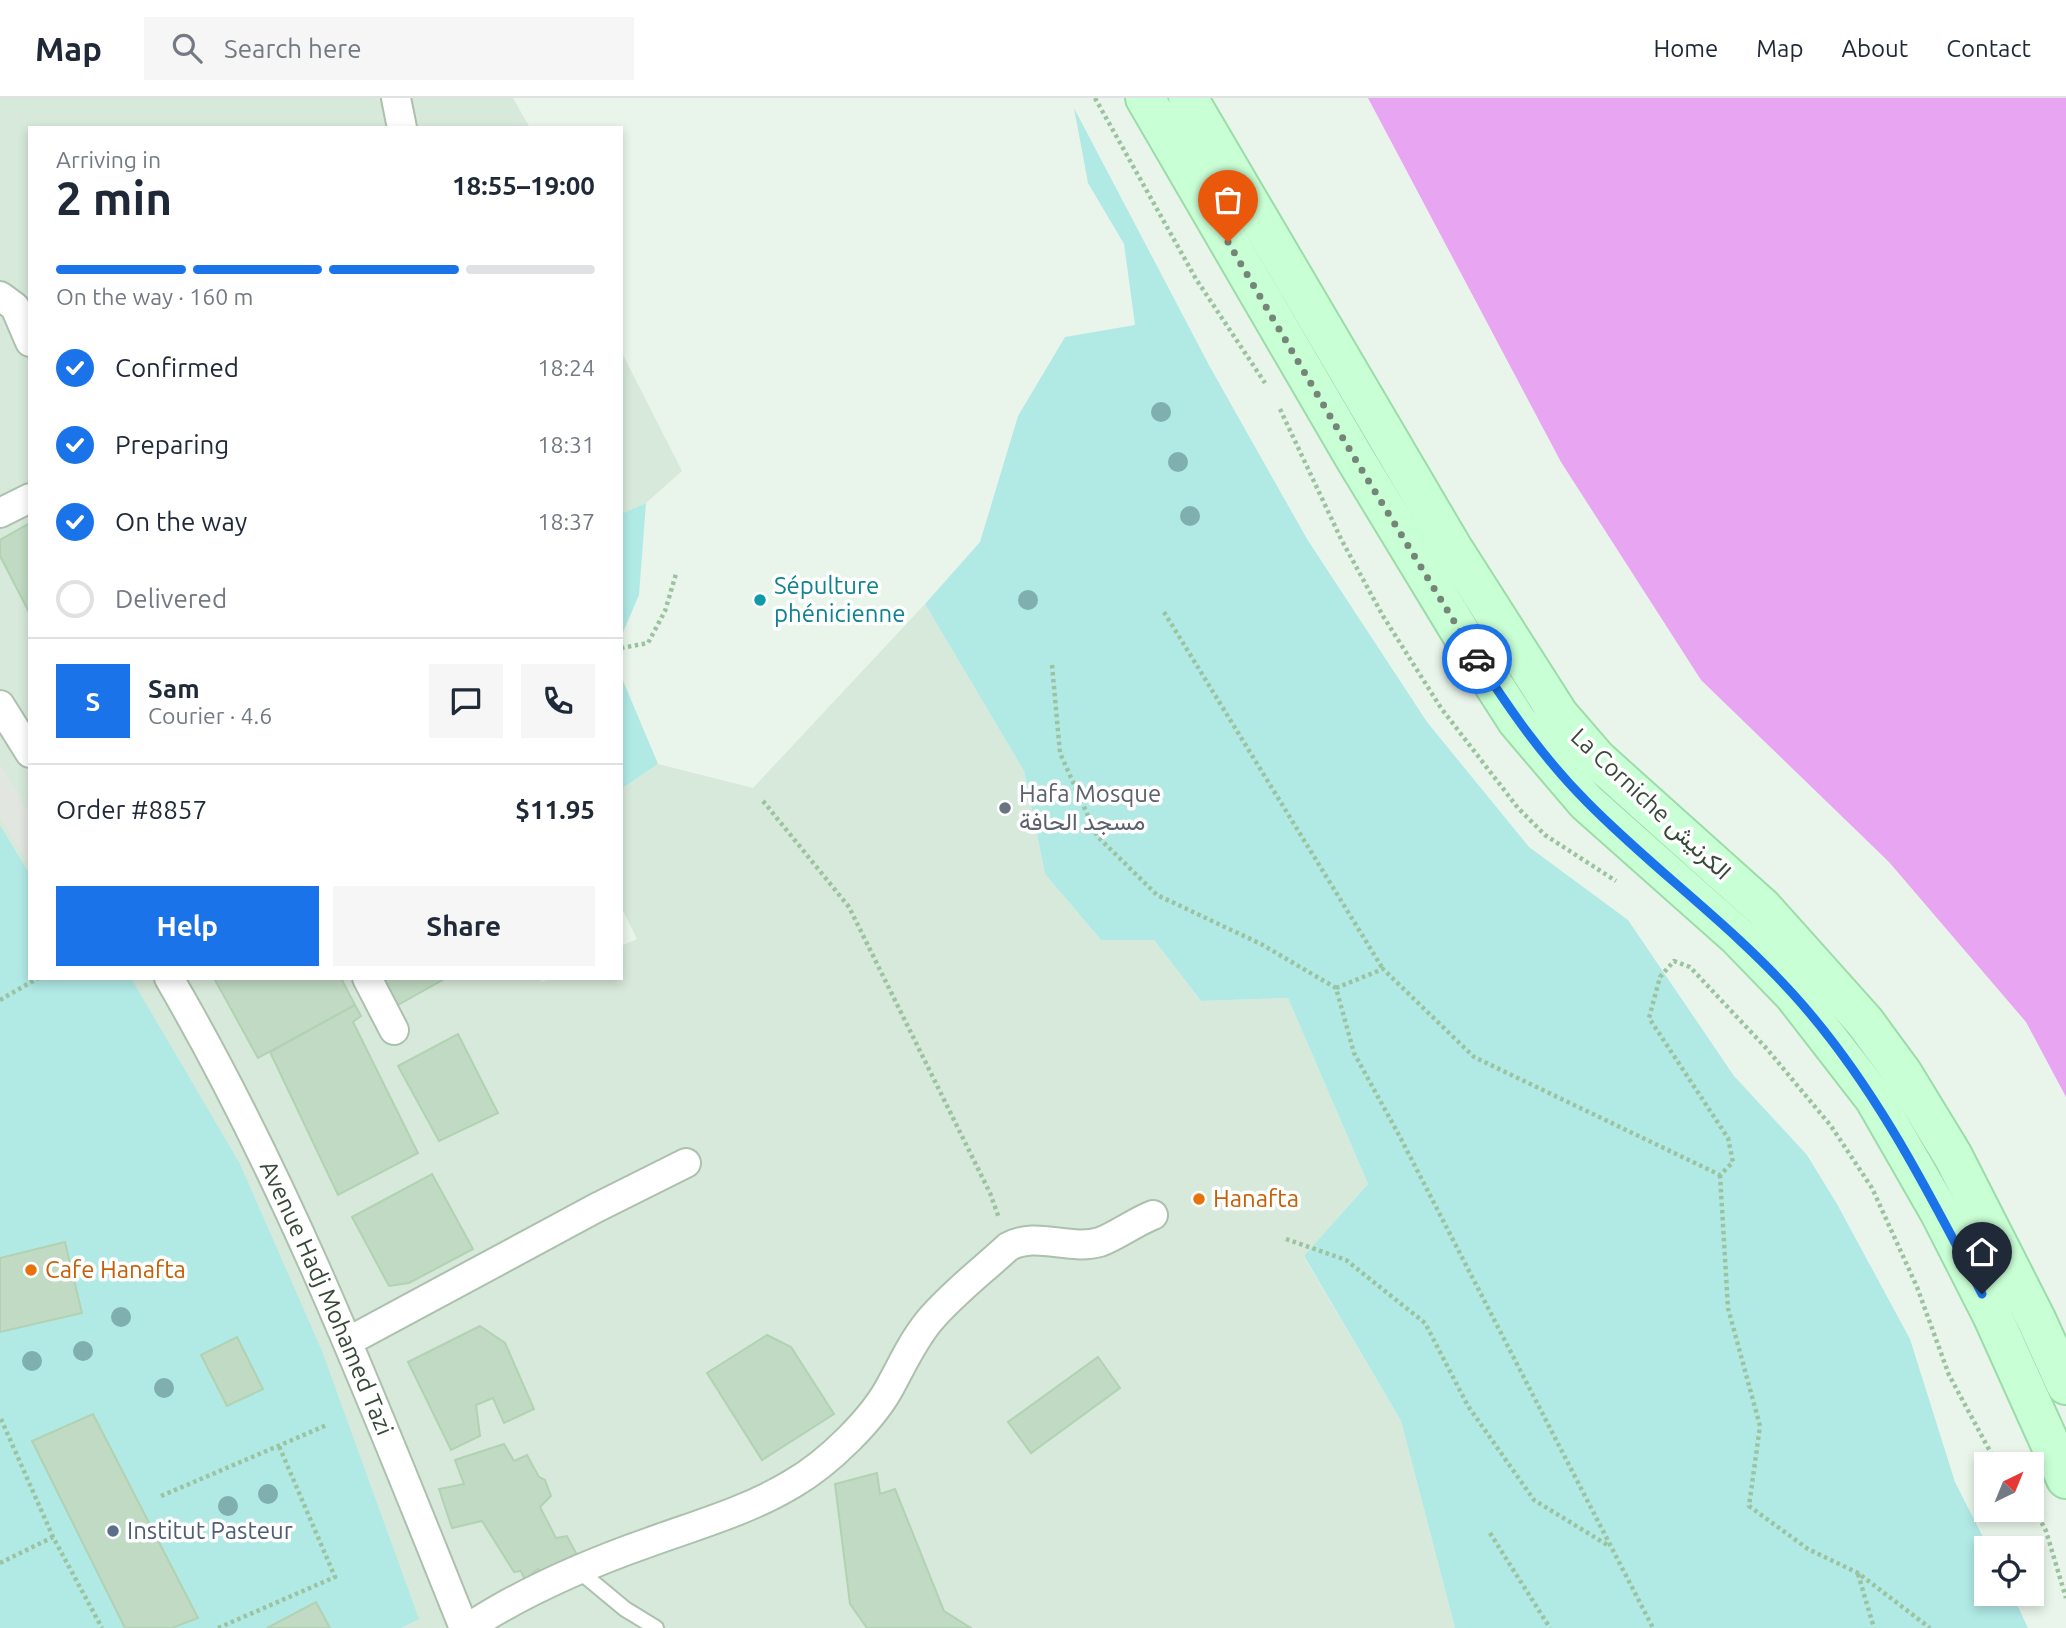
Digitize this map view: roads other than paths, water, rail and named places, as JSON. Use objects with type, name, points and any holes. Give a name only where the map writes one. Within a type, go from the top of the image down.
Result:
[{"type":"main road","name":"La Corniche الكرنيش","points":[[1145,98],[1361,469],[1469,648],[1517,721],[1586,802],[1737,936],[1794,995],[1874,1098],[1940,1213],[1992,1315],[2066,1479]]},
{"type":"main road","name":"La Corniche الكرنيش","points":[[1188,98],[1452,547],[1559,715],[1597,759],[1763,908],[1865,1022],[1903,1073],[1953,1156],[2036,1319],[2066,1385]]},
{"type":"street","points":[[396,98],[402,126]]},
{"type":"street","points":[[0,296],[15,307],[28,337]]},
{"type":"street","points":[[0,513],[28,499]]},
{"type":"street","points":[[0,705],[28,750]]},
{"type":"street","name":"Avenue Hadj Mohamed Tazi","points":[[170,980],[239,1106],[349,1341],[466,1628]]},
{"type":"street","points":[[368,980],[394,1030]]},
{"type":"street","points":[[349,1341],[596,1208],[686,1163]]},
{"type":"street","points":[[466,1628],[490,1613],[578,1570],[723,1516],[794,1484],[838,1450],[892,1385],[901,1363],[930,1320],[1008,1247],[1023,1241],[1081,1244],[1101,1242],[1153,1214]]},
{"type":"lane","points":[[578,1570],[625,1609],[656,1628]]},
{"type":"place","name":"Sépulture phénicienne","points":[[760,600]]},
{"type":"place","name":"Hafa Mosque مسجد الحافة","points":[[1005,808]]},
{"type":"place","name":"Hanafta","points":[[1199,1199]]},
{"type":"place","name":"Cafe Hanafta","points":[[31,1270]]},
{"type":"place","name":"Institut Pasteur","points":[[113,1531]]}]
